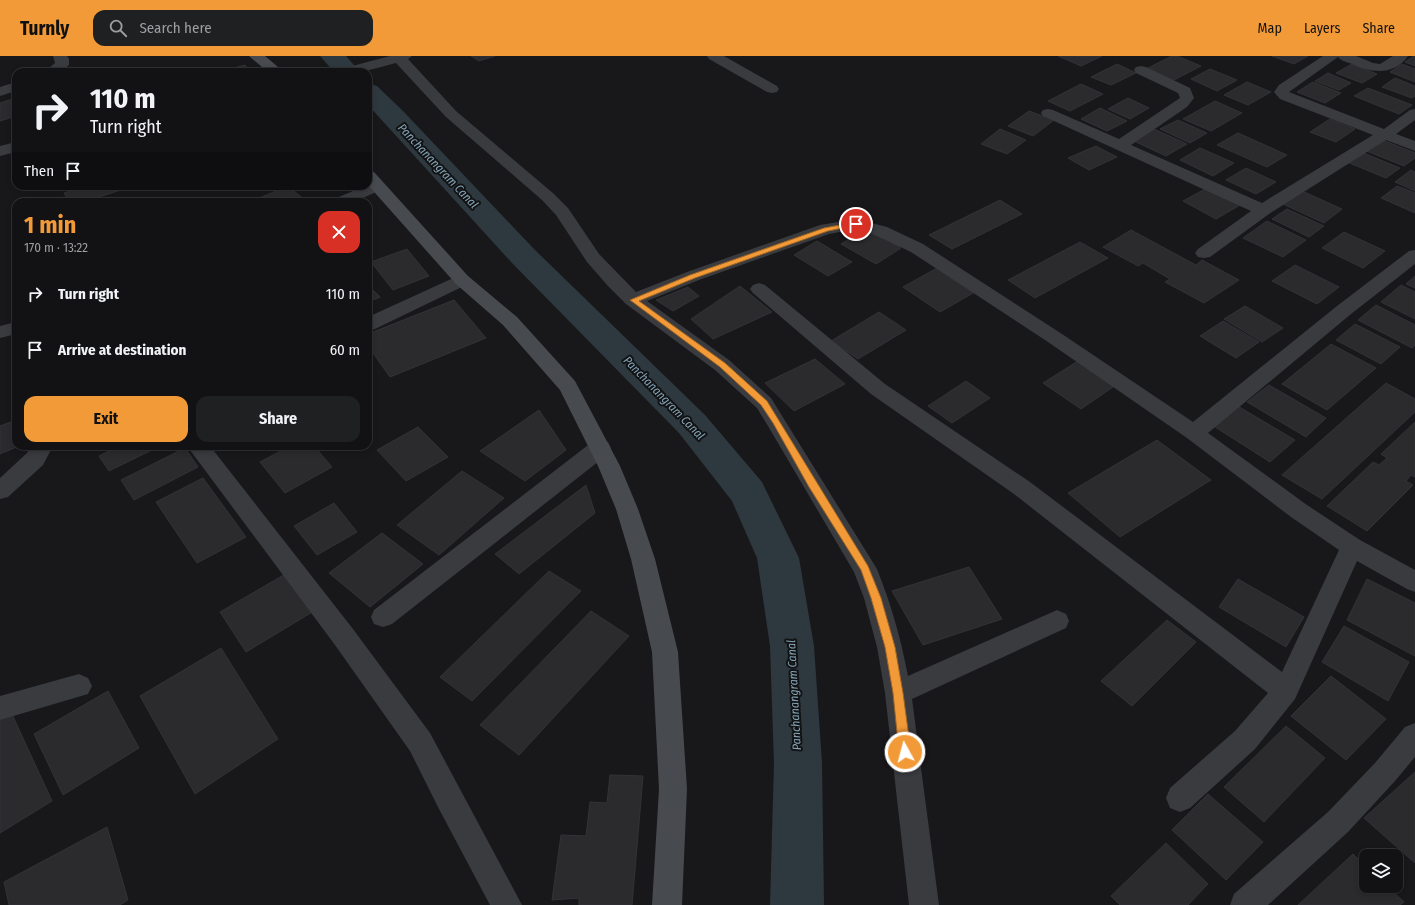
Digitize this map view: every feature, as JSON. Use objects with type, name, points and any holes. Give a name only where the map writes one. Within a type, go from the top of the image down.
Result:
[{"type":"street","points":[[57,68],[62,65],[62,59],[60,56]]},
{"type":"street","points":[[256,56],[272,68]]},
{"type":"street","points":[[714,56],[772,89]]},
{"type":"street","points":[[1332,56],[1284,88],[1281,92],[1285,96],[1415,146]]},
{"type":"street","points":[[1344,56],[1366,65],[1383,68],[1390,65],[1401,56]]},
{"type":"street","points":[[359,68],[401,57],[462,124],[548,197],[562,212],[593,258],[614,282],[633,300],[722,365],[764,403],[865,569],[876,598],[890,647],[898,693],[924,905]]},
{"type":"street","points":[[1119,146],[1182,104],[1186,98],[1185,91],[1141,70]]},
{"type":"street","points":[[0,92],[12,88]]},
{"type":"street","points":[[1048,112],[1119,146],[1263,210]]},
{"type":"street","points":[[1204,253],[1263,210],[1386,134],[1415,113]]},
{"type":"street","points":[[0,151],[12,148]]},
{"type":"street","points":[[373,181],[462,280],[510,321],[568,386],[600,448],[627,509],[643,559],[665,652],[673,789],[667,905]]},
{"type":"street","points":[[346,198],[359,190]]},
{"type":"street","points":[[633,300],[693,276],[826,229],[856,224],[881,231],[917,248],[1055,338],[1194,434],[1299,511],[1352,547],[1415,582]]},
{"type":"street","points":[[1194,434],[1344,310],[1415,255]]},
{"type":"street","points":[[372,323],[462,280]]},
{"type":"street","points":[[759,289],[878,389],[1022,488],[1286,691]]},
{"type":"street","points":[[383,617],[600,448]]},
{"type":"street","points":[[0,491],[36,458],[40,450]]},
{"type":"street","points":[[201,450],[340,630],[420,742],[449,799],[507,905]]},
{"type":"street","points":[[1180,798],[1245,740],[1286,691],[1352,547]]},
{"type":"street","points":[[898,693],[1057,621]]},
{"type":"street","points":[[0,708],[79,686]]},
{"type":"street","points":[[1246,905],[1338,822],[1385,772],[1415,736]]},
{"type":"building","points":[[471,56],[495,56],[479,61]]},
{"type":"building","points":[[1058,56],[1102,56],[1081,66]]},
{"type":"building","points":[[1172,56],[1177,56],[1201,66],[1172,81],[1146,69]]},
{"type":"building","points":[[1272,56],[1308,56],[1294,64]]},
{"type":"building","points":[[1414,56],[1415,66],[1405,62]]},
{"type":"building","points":[[1117,64],[1136,73],[1111,85],[1091,77]]},
{"type":"building","points":[[1352,64],[1377,74],[1362,83],[1336,73]]},
{"type":"building","points":[[1402,64],[1415,69],[1415,82],[1390,72]]},
{"type":"building","points":[[245,65],[248,68],[234,68]]},
{"type":"building","points":[[1210,69],[1237,80],[1217,91],[1191,79]]},
{"type":"building","points":[[1328,73],[1351,83],[1339,90],[1315,81]]},
{"type":"building","points":[[1395,78],[1415,86],[1415,96],[1412,98],[1382,87]]},
{"type":"building","points":[[1247,82],[1271,92],[1248,105],[1224,95]]},
{"type":"building","points":[[1313,82],[1341,93],[1325,103],[1297,92]]},
{"type":"building","points":[[1081,84],[1103,94],[1070,111],[1048,101]]},
{"type":"building","points":[[1368,88],[1412,105],[1399,114],[1354,96]]},
{"type":"building","points":[[1128,98],[1149,108],[1130,119],[1108,109]]},
{"type":"building","points":[[12,99],[12,117],[0,121],[0,103]]},
{"type":"building","points":[[1215,101],[1242,113],[1211,131],[1183,119]]},
{"type":"building","points":[[1100,108],[1127,121],[1107,131],[1081,119]]},
{"type":"building","points":[[1029,111],[1054,120],[1033,136],[1008,126]]},
{"type":"building","points":[[1330,119],[1355,129],[1336,142],[1310,132]]},
{"type":"building","points":[[1178,120],[1207,133],[1190,143],[1160,129]]},
{"type":"building","points":[[1000,129],[1026,140],[1007,154],[981,144]]},
{"type":"building","points":[[1154,129],[1187,144],[1166,156],[1134,141]]},
{"type":"building","points":[[1238,133],[1287,155],[1267,167],[1217,145]]},
{"type":"building","points":[[1380,139],[1415,153],[1415,158],[1404,166],[1364,150]]},
{"type":"building","points":[[1096,146],[1117,157],[1089,170],[1068,158]]},
{"type":"building","points":[[1200,148],[1234,163],[1213,176],[1180,160]]},
{"type":"building","points":[[1361,152],[1400,168],[1386,178],[1347,162]]},
{"type":"building","points":[[1246,168],[1276,182],[1256,194],[1226,180]]},
{"type":"building","points":[[1411,170],[1415,172],[1415,191],[1395,182]]},
{"type":"building","points":[[1397,186],[1415,193],[1415,213],[1381,198]]},
{"type":"building","points":[[1207,188],[1240,205],[1216,219],[1183,201]]},
{"type":"building","points":[[73,190],[121,190],[96,198],[67,198],[64,193]]},
{"type":"building","points":[[278,190],[293,190],[302,198],[260,198]]},
{"type":"building","points":[[1302,191],[1342,209],[1324,223],[1283,204]]},
{"type":"building","points":[[1000,200],[1022,214],[952,249],[929,235]]},
{"type":"building","points":[[1287,209],[1324,226],[1309,237],[1272,219]]},
{"type":"building","points":[[1267,221],[1306,240],[1283,257],[1243,238]]},
{"type":"building","points":[[867,228],[901,248],[876,264],[841,244]]},
{"type":"building","points":[[1131,230],[1196,265],[1202,260],[1239,280],[1204,303],[1165,282],[1170,279],[1143,263],[1138,266],[1103,247]]},
{"type":"building","points":[[1344,232],[1385,251],[1363,268],[1322,248]]},
{"type":"building","points":[[817,241],[852,262],[828,276],[794,255]]},
{"type":"building","points":[[1080,242],[1108,258],[1035,298],[1008,280]]},
{"type":"building","points":[[407,249],[429,276],[393,290],[372,262]]},
{"type":"building","points":[[1295,265],[1339,287],[1317,304],[1272,281]]},
{"type":"building","points":[[937,268],[975,292],[940,312],[903,287]]},
{"type":"building","points":[[1415,276],[1415,288],[1406,284]]},
{"type":"building","points":[[1401,285],[1415,292],[1415,319],[1381,302]]},
{"type":"building","points":[[740,286],[772,312],[713,339],[691,319]]},
{"type":"building","points":[[688,287],[699,296],[673,311],[656,300]]},
{"type":"building","points":[[372,289],[380,297],[372,300]]},
{"type":"building","points":[[454,300],[486,338],[390,377],[372,352],[372,332]]},
{"type":"building","points":[[1376,305],[1415,325],[1415,345],[1412,348],[1358,320]]},
{"type":"building","points":[[1245,306],[1283,328],[1262,342],[1224,319]]},
{"type":"building","points":[[879,312],[906,330],[858,359],[831,341]]},
{"type":"building","points":[[1223,321],[1259,342],[1236,358],[1200,336]]},
{"type":"building","points":[[1355,324],[1400,347],[1381,364],[1336,340]]},
{"type":"building","points":[[1331,344],[1376,368],[1327,410],[1282,384]]},
{"type":"building","points":[[815,359],[845,384],[794,411],[765,383]]},
{"type":"building","points":[[1078,361],[1116,385],[1081,409],[1043,383]]},
{"type":"building","points":[[966,381],[990,398],[952,423],[928,406]]},
{"type":"building","points":[[1386,383],[1415,399],[1415,412],[1322,499],[1282,475]]},
{"type":"building","points":[[1269,385],[1326,418],[1306,437],[1247,402]]},
{"type":"building","points":[[1236,405],[1295,440],[1270,462],[1212,425]]},
{"type":"building","points":[[539,410],[566,450],[525,481],[480,451]]},
{"type":"building","points":[[12,422],[12,449],[0,454],[0,426]]},
{"type":"building","points":[[1415,422],[1415,477],[1411,475],[1406,481],[1413,485],[1367,531],[1327,506],[1373,462],[1379,465],[1387,458],[1381,454]]},
{"type":"building","points":[[418,427],[448,457],[406,481],[377,450]]},
{"type":"building","points":[[1157,440],[1211,480],[1120,537],[1068,493]]},
{"type":"building","points":[[111,450],[152,450],[109,471],[99,456]]},
{"type":"building","points":[[181,450],[186,450],[198,467],[134,500],[121,480]]},
{"type":"building","points":[[282,450],[317,450],[332,467],[285,493],[260,462]]},
{"type":"building","points":[[462,471],[504,498],[439,555],[397,525]]},
{"type":"building","points":[[203,478],[246,537],[197,563],[156,502]]},
{"type":"building","points":[[586,485],[595,513],[519,574],[495,554]]},
{"type":"building","points":[[334,503],[357,532],[317,555],[294,526]]},
{"type":"building","points":[[382,533],[423,564],[370,607],[329,573]]},
{"type":"building","points":[[969,567],[1002,619],[923,645],[892,591]]},
{"type":"building","points":[[549,571],[581,591],[472,701],[440,677]]},
{"type":"building","points":[[287,573],[314,611],[246,652],[220,612]]},
{"type":"building","points":[[1238,579],[1304,617],[1286,647],[1219,607]]},
{"type":"building","points":[[1367,579],[1415,603],[1415,656],[1347,620]]},
{"type":"building","points":[[591,611],[629,636],[519,755],[480,725]]},
{"type":"building","points":[[1167,620],[1196,642],[1132,706],[1101,681]]},
{"type":"building","points":[[1344,626],[1409,662],[1388,701],[1322,662]]},
{"type":"building","points":[[221,648],[278,739],[195,794],[140,696]]},
{"type":"building","points":[[1331,676],[1386,719],[1346,760],[1291,716]]},
{"type":"building","points":[[108,691],[139,748],[63,795],[34,734]]},
{"type":"building","points":[[10,710],[52,801],[0,833],[0,715]]},
{"type":"building","points":[[1286,726],[1325,758],[1264,822],[1224,787]]},
{"type":"building","points":[[1415,772],[1415,863],[1403,852],[1403,849],[1399,849],[1364,818]]},
{"type":"building","points":[[610,775],[643,776],[632,905],[579,905],[579,898],[552,900],[561,835],[586,836],[590,802],[607,803]]},
{"type":"building","points":[[1208,794],[1263,842],[1226,880],[1172,830]]},
{"type":"building","points":[[107,827],[128,900],[120,905],[9,905],[4,882]]},
{"type":"building","points":[[1166,843],[1208,884],[1188,905],[1120,905],[1111,896]]},
{"type":"building","points":[[1353,854],[1359,860],[1359,893],[1394,893],[1404,902],[1400,905],[1298,905]]},
{"type":"waterway","name":"Panchanangram Canal","points":[[332,56],[344,68]]},
{"type":"waterway","name":"Panchanangram Canal","points":[[372,95],[523,256],[692,424],[748,493],[778,558],[792,646],[798,763],[797,905]]},
{"type":"route","points":[[856,224],[826,229],[693,276],[633,300],[722,365],[764,403],[776,421],[812,484],[865,569],[876,598],[890,647],[898,693],[905,752]]}]
